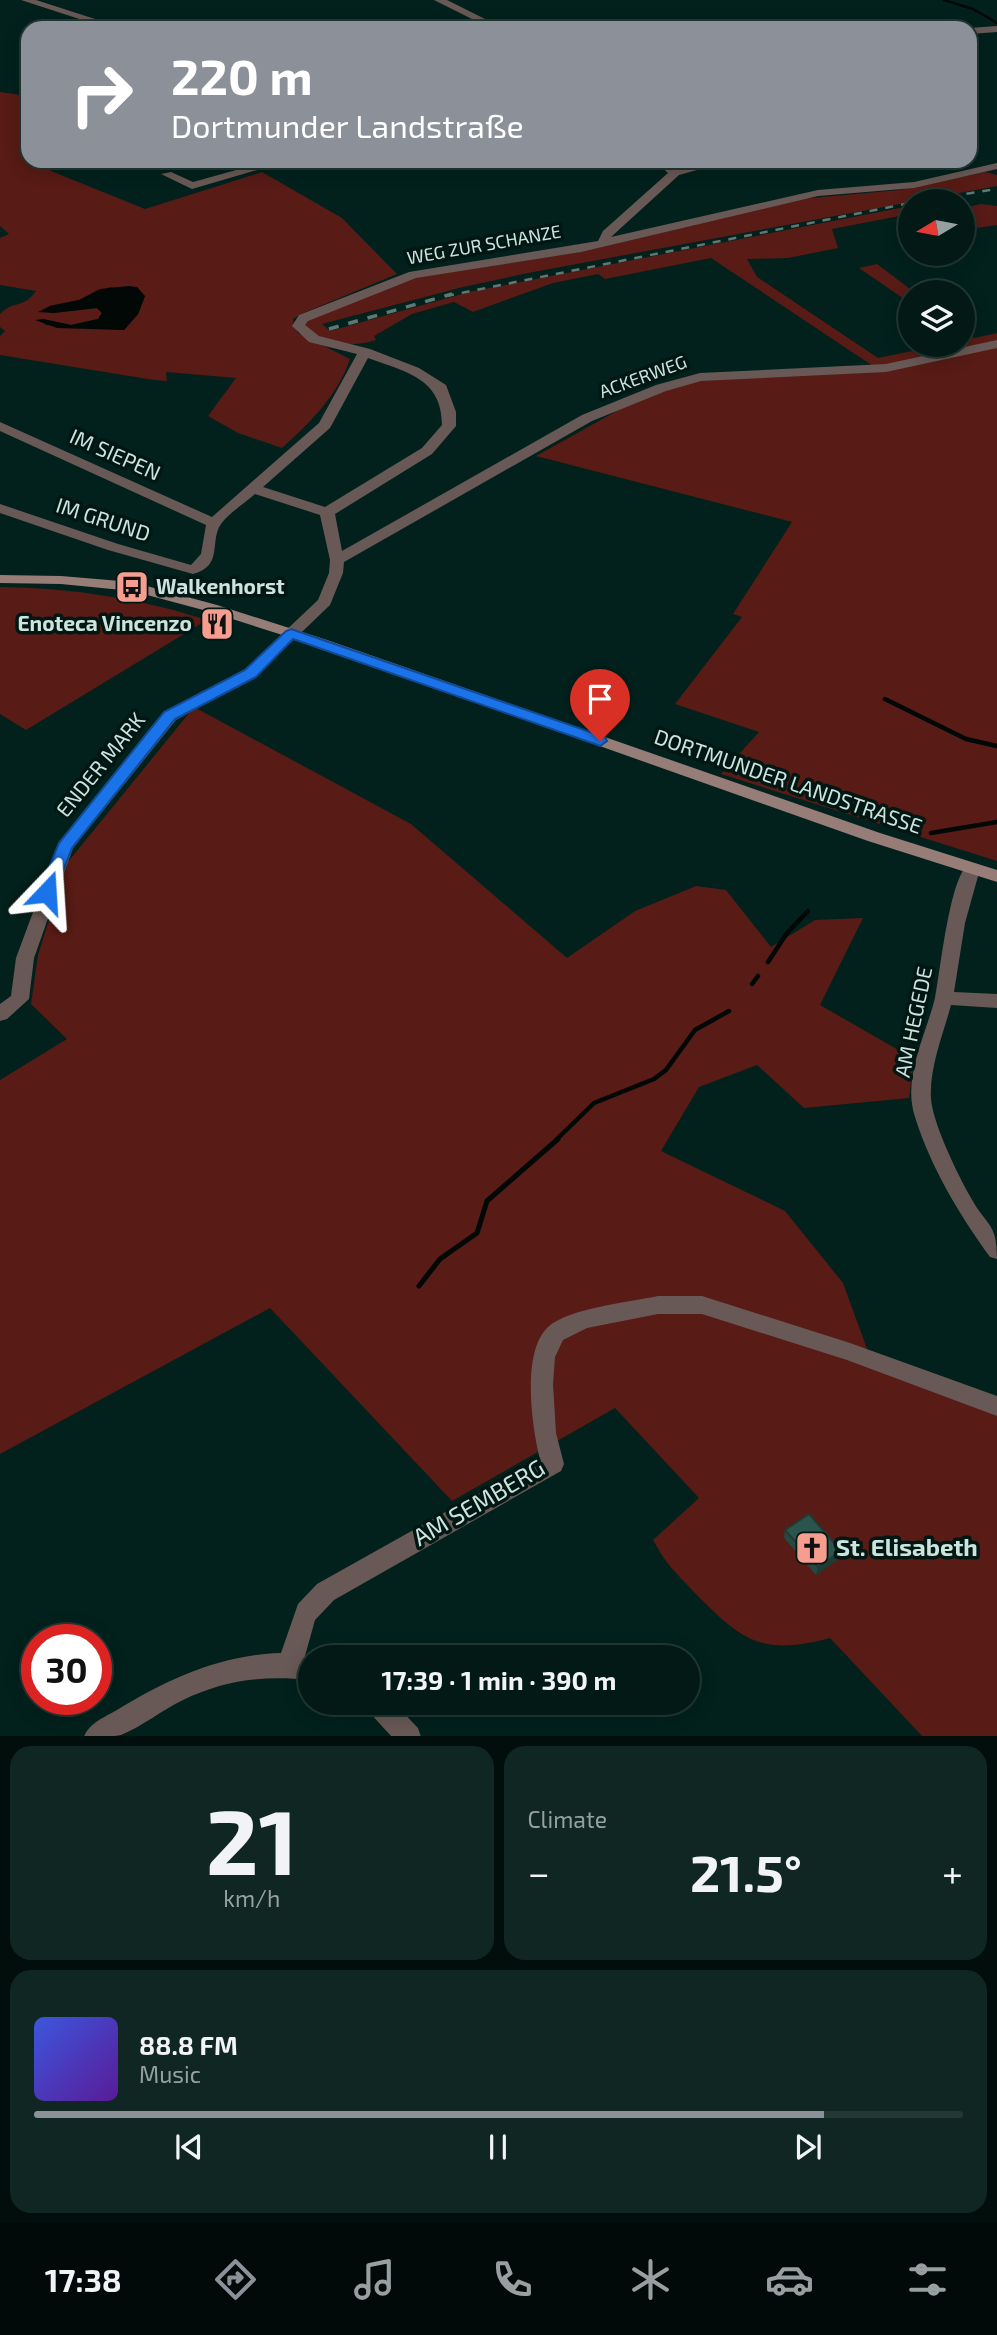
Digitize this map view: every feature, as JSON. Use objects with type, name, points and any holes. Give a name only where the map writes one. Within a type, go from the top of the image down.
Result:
[{"type":"main road","name":"DORTMUNDER LANDSTRASSE","points":[[0,579],[61,580],[132,587],[212,608],[997,876]]},
{"type":"street","points":[[26,0],[95,21]]},
{"type":"street","points":[[439,0],[483,21]]},
{"type":"street","points":[[79,16],[82,21]]},
{"type":"street","points":[[977,30],[996,29]]},
{"type":"street","name":"WEG ZUR SCHANZE","points":[[365,352],[314,339],[300,329],[298,323],[308,315],[413,275],[544,255],[818,193],[914,185],[997,166]]},
{"type":"street","points":[[167,174],[192,186],[257,168]]},
{"type":"street","points":[[669,168],[675,173]]},
{"type":"street","points":[[603,242],[607,234],[675,173],[695,168]]},
{"type":"street","name":"ACKERWEG","points":[[337,560],[587,418],[661,388],[700,377],[886,368],[997,344]]},
{"type":"street","points":[[214,523],[325,425],[365,352],[414,371],[441,388],[449,412],[449,426],[427,451],[327,512],[253,489]]},
{"type":"street","name":"IM SIEPEN","points":[[0,426],[214,523]]},
{"type":"street","name":"IM GRUND","points":[[0,508],[113,547],[193,570],[205,563],[210,553],[214,523]]},
{"type":"street","points":[[327,512],[337,560]]},
{"type":"street","name":"ENDER MARK","points":[[0,1014],[20,999],[25,958],[65,846],[170,716],[250,673],[326,603],[336,573],[337,560]]},
{"type":"street","name":"AM HEGEDE","points":[[971,869],[956,923],[944,998],[924,1069],[921,1097],[924,1116],[963,1203],[997,1251]]},
{"type":"street","points":[[944,998],[997,1001]]},
{"type":"street","name":"AM SEMBERG","points":[[301,1645],[302,1626],[311,1606],[326,1593],[356,1573],[553,1464],[545,1433],[542,1384],[544,1357],[555,1334],[583,1320],[658,1305],[702,1305],[850,1352],[997,1406]]},
{"type":"street","name":"AM SEMBERG","points":[[98,1736],[160,1697],[233,1667],[298,1666]]},
{"type":"street","points":[[389,1715],[408,1736]]},
{"type":"shaded area","points":[[0,92],[21,95],[21,168],[50,168],[51,171],[145,209],[262,172],[342,218],[397,274],[293,319],[298,333],[350,359],[331,396],[282,448],[238,433],[208,416],[236,378],[166,372],[167,381],[154,380],[0,355],[0,336],[5,331],[0,327],[0,314],[32,297],[36,291],[0,285],[0,238],[9,234],[0,226]],"holes":[[[110,287],[145,296],[138,314],[124,330],[45,325],[43,319],[71,325],[98,319],[102,313],[97,308],[53,313],[49,306],[79,300]]]},
{"type":"shaded area","points":[[985,172],[997,175],[997,186],[975,190],[905,189]]},
{"type":"shaded area","points":[[898,190],[898,204],[528,273],[322,324],[330,331],[469,292],[898,208],[898,216],[832,229],[838,248],[788,258],[747,259],[757,277],[878,358],[898,354],[898,357],[975,357],[975,338],[997,333],[997,861],[721,774],[759,732],[675,704],[742,617],[733,614],[792,522],[536,456],[633,402],[695,381],[879,370],[711,258],[605,279],[598,274],[553,283],[473,312],[454,302],[412,314],[374,336],[376,340],[366,343],[339,343],[304,328],[306,319],[418,277],[579,252],[800,199]]},
{"type":"shaded area","points":[[975,205],[997,206],[997,225],[975,228]]},
{"type":"shaded area","points":[[877,264],[898,280],[898,295],[859,268]]},
{"type":"shaded area","points":[[137,287],[145,296],[138,314],[124,330],[57,328],[35,320],[71,325],[98,319],[102,313],[97,308],[38,312],[50,306],[79,300],[100,289]]},
{"type":"shaded area","points":[[0,587],[53,589],[105,596],[207,620],[26,730],[0,714]]},
{"type":"shaded area","points":[[194,707],[411,824],[567,958],[635,911],[696,886],[726,890],[771,947],[815,920],[863,918],[820,1005],[914,1059],[909,1098],[804,1108],[757,1065],[699,1087],[661,1151],[785,1211],[843,1283],[870,1357],[997,1404],[997,1736],[922,1736],[830,1638],[786,1645],[768,1644],[753,1640],[724,1621],[676,1573],[653,1540],[699,1498],[615,1408],[452,1501],[270,1308],[0,1454],[0,1080],[67,1039],[31,1004],[38,955],[67,863]]},
{"type":"building","name":"St. Elisabeth","points":[[809,1514],[841,1551],[818,1567],[785,1530]]},
{"type":"waterway","points":[[944,0],[973,9],[997,23]]},
{"type":"waterway","points":[[885,699],[966,739],[997,746]]},
{"type":"waterway","points":[[931,833],[997,822]]},
{"type":"waterway","points":[[768,962],[787,933],[808,911]]},
{"type":"waterway","points":[[752,984],[758,976]]},
{"type":"waterway","points":[[556,1140],[594,1103],[654,1079],[666,1070],[695,1030],[729,1011]]},
{"type":"waterway","points":[[419,1286],[440,1259],[477,1233],[487,1201],[558,1139]]},
{"type":"railway","points":[[975,192],[997,189]]},
{"type":"railway","points":[[446,296],[898,205]]},
{"type":"railway","points":[[329,329],[452,294]]},
{"type":"place","name":"Walkenhorst","points":[[132,587]]},
{"type":"place","name":"Enoteca Vincenzo","points":[[217,624]]},
{"type":"place","name":"St. Elisabeth","points":[[812,1548]]},
{"type":"route","points":[[47,892],[65,846],[170,716],[178,709],[228,687],[250,673],[291,634],[600,741]]}]
